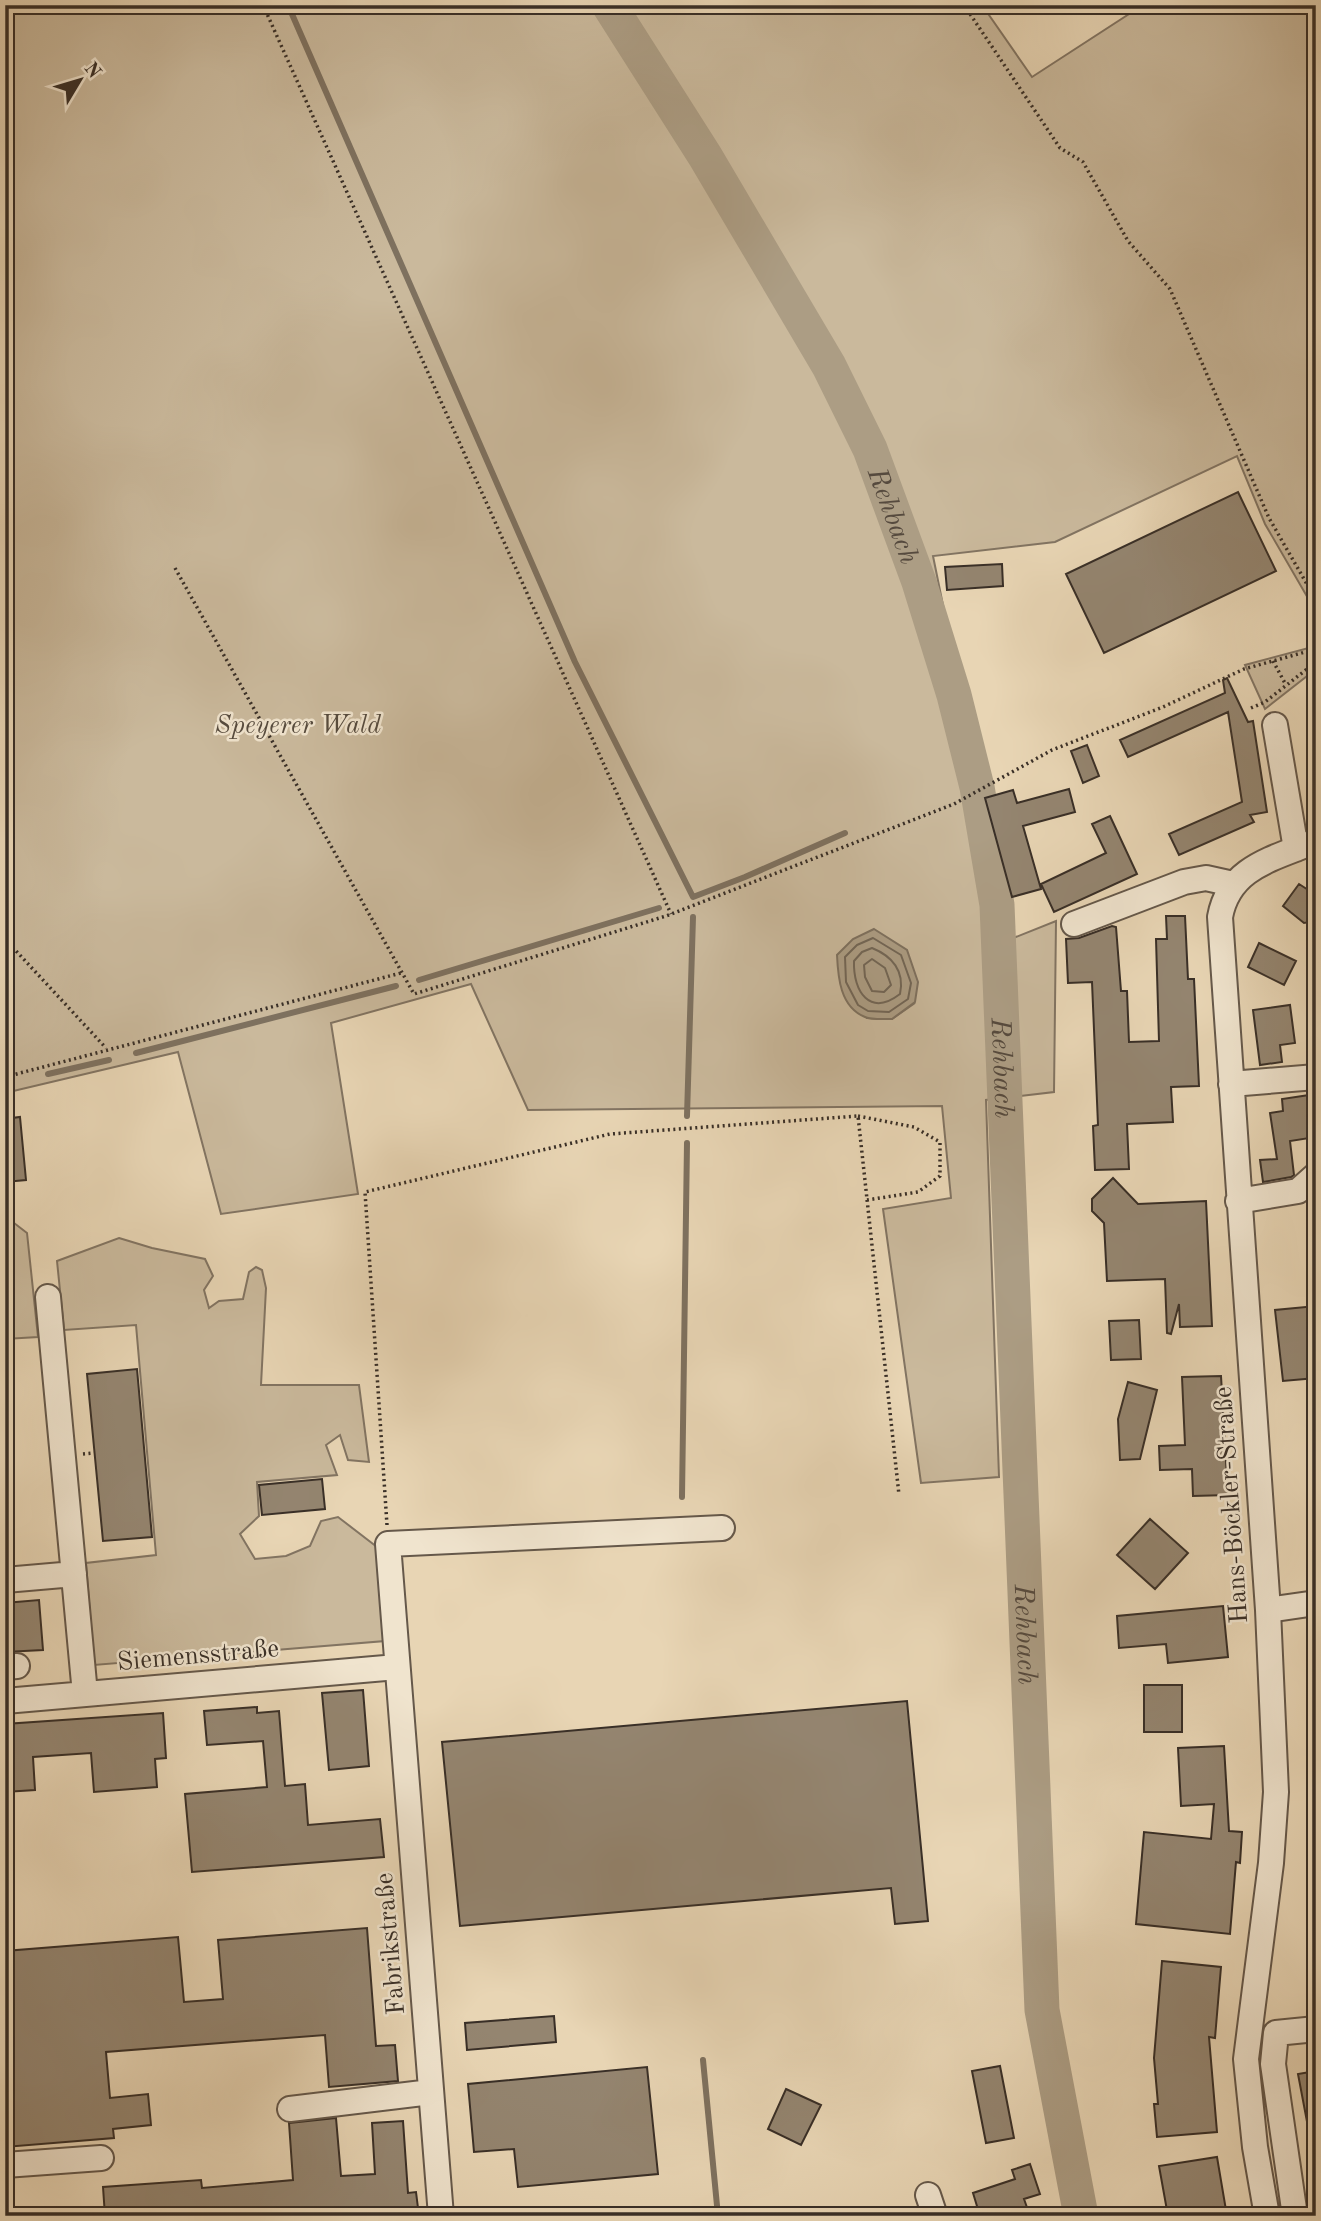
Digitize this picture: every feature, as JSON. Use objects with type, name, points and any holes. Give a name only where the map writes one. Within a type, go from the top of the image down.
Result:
[{"type":"street","points":[[1074,924],[1184,882],[1206,878],[1233,884],[1247,871],[1306,845],[1275,725]]},
{"type":"street","name":"Hans-Böckler-Straße","points":[[1233,884],[1224,899],[1220,918],[1268,1610],[1276,1791],[1266,1905],[1246,2059],[1255,2147],[1267,2216]]},
{"type":"street","points":[[1231,1084],[1316,1077]]},
{"type":"street","points":[[1238,1201],[1298,1191],[1316,1175]]},
{"type":"street","points":[[48,1297],[86,1694]]},
{"type":"street","points":[[388,1544],[722,1528]]},
{"type":"street","name":"Fabrikstraße","points":[[388,1544],[442,2216]]},
{"type":"street","points":[[5,1580],[74,1574]]},
{"type":"street","points":[[1268,1610],[1316,1603]]},
{"type":"street","name":"Siemensstraße","points":[[5,1701],[397,1667]]},
{"type":"street","points":[[1250,2026],[1276,2033],[1316,2029]]},
{"type":"street","points":[[1276,2033],[1273,2064],[1295,2216]]},
{"type":"street","points":[[290,2109],[431,2092]]},
{"type":"street","points":[[5,2165],[101,2158]]},
{"type":"path","points":[[263,5],[671,914]]},
{"type":"path","points":[[964,5],[1060,148],[1083,162],[1128,241],[1170,289],[1269,518],[1316,600]]},
{"type":"path","points":[[175,568],[414,995],[671,914],[974,794],[1052,750],[1163,707],[1244,669],[1316,649]]},
{"type":"path","points":[[1273,661],[1286,685]]},
{"type":"path","points":[[1251,708],[1265,702],[1316,662]]},
{"type":"path","points":[[5,939],[107,1049]]},
{"type":"path","points":[[5,1077],[401,973]]},
{"type":"path","points":[[858,1116],[899,1494]]},
{"type":"path","points":[[388,1544],[365,1192],[610,1134],[858,1116],[914,1127],[940,1142],[940,1176],[918,1192],[867,1200]]},
{"type":"green space","name":"Speyerer Wald","points":[[5,5],[982,5],[1032,77],[1143,5],[1316,5],[1316,612],[1265,524],[1237,456],[1055,542],[933,556],[1011,939],[1056,921],[1054,1092],[986,1100],[999,1477],[921,1483],[883,1209],[951,1198],[942,1106],[528,1110],[471,984],[331,1023],[358,1194],[221,1214],[178,1052],[5,1093]],"holes":[[[915,1003],[892,1019],[866,1018]]]},
{"type":"green space","points":[[1316,646],[1316,669],[1265,709],[1245,665]]},
{"type":"green space","points":[[5,1216],[27,1233],[38,1337],[5,1339]]},
{"type":"green space","points":[[119,1238],[205,1259],[213,1276],[204,1290],[209,1308],[219,1301],[243,1299],[249,1272],[256,1267],[262,1270],[266,1288],[261,1385],[359,1385],[369,1462],[348,1460],[340,1435],[326,1445],[337,1475],[257,1482],[259,1516],[240,1534],[255,1559],[286,1556],[310,1546],[321,1521],[338,1517],[377,1547],[385,1641],[94,1665],[86,1563],[156,1555],[136,1325],[64,1330],[57,1261]]},
{"type":"water","points":[[874,929],[907,950],[918,982],[915,1002],[892,1019],[871,1019],[857,1012],[845,999],[840,982],[837,955],[853,939]]},
{"type":"building","points":[[1238,492],[1276,571],[1104,653],[1066,574]]},
{"type":"building","points":[[1002,564],[1003,586],[947,590],[945,567]]},
{"type":"building","points":[[1227,678],[1248,722],[1253,721],[1267,812],[1250,815],[1254,822],[1179,855],[1169,834],[1242,802],[1228,712],[1128,757],[1120,740],[1225,693],[1223,680]]},
{"type":"building","points":[[1087,745],[1099,776],[1083,783],[1071,751]]},
{"type":"building","points":[[1069,789],[1075,812],[1023,826],[1041,889],[1012,897],[985,798],[1013,790],[1017,803]]},
{"type":"building","points":[[1110,816],[1137,874],[1054,912],[1041,884],[1106,853],[1092,824]]},
{"type":"building","points":[[1299,884],[1316,895],[1316,921],[1304,923],[1283,906]]},
{"type":"building","points":[[1166,916],[1185,916],[1188,979],[1194,979],[1199,1086],[1171,1087],[1173,1122],[1127,1124],[1129,1169],[1095,1170],[1093,1126],[1098,1125],[1092,982],[1068,983],[1066,939],[1116,927],[1121,991],[1127,991],[1129,1042],[1159,1041],[1156,939],[1167,939]]},
{"type":"building","points":[[1259,943],[1296,961],[1284,985],[1248,967]]},
{"type":"building","points":[[1290,1005],[1295,1043],[1280,1045],[1282,1062],[1260,1065],[1253,1010]]},
{"type":"building","points":[[1316,1094],[1316,1137],[1290,1141],[1294,1175],[1263,1182],[1260,1160],[1277,1159],[1270,1113],[1283,1111],[1282,1099]]},
{"type":"building","points":[[20,1117],[26,1180],[5,1182],[5,1119]]},
{"type":"building","points":[[1113,1178],[1138,1204],[1206,1201],[1212,1326],[1180,1327],[1179,1304],[1171,1334],[1167,1333],[1165,1279],[1107,1281],[1104,1223],[1092,1211],[1092,1199]]},
{"type":"building","points":[[1316,1306],[1316,1378],[1283,1381],[1275,1310]]},
{"type":"building","points":[[1139,1320],[1141,1359],[1111,1360],[1109,1321]]},
{"type":"building","points":[[137,1369],[152,1537],[103,1541],[87,1374]]},
{"type":"building","points":[[1221,1376],[1228,1495],[1193,1496],[1192,1469],[1160,1470],[1159,1446],[1185,1445],[1182,1377]]},
{"type":"building","points":[[1128,1382],[1157,1390],[1140,1459],[1120,1460],[1118,1419]]},
{"type":"building","points":[[322,1479],[325,1509],[262,1515],[259,1485]]},
{"type":"building","points":[[1150,1519],[1188,1553],[1155,1589],[1117,1555]]},
{"type":"building","points":[[39,1600],[43,1650],[5,1652],[5,1603]]},
{"type":"building","points":[[1223,1606],[1228,1657],[1168,1663],[1166,1644],[1119,1648],[1117,1616]]},
{"type":"building","points":[[1144,1685],[1182,1685],[1182,1732],[1144,1732]]},
{"type":"building","points":[[363,1690],[369,1766],[329,1770],[322,1693]]},
{"type":"building","points":[[907,1701],[928,1921],[895,1924],[891,1888],[460,1926],[442,1742]]},
{"type":"building","points":[[257,1707],[257,1713],[279,1711],[285,1786],[305,1784],[308,1825],[380,1819],[384,1857],[192,1872],[185,1794],[267,1787],[263,1741],[207,1745],[204,1711]]},
{"type":"building","points":[[163,1713],[166,1758],[155,1759],[157,1787],[94,1792],[91,1753],[33,1757],[35,1790],[5,1792],[5,1724]]},
{"type":"building","points":[[1224,1746],[1229,1831],[1242,1832],[1240,1863],[1236,1862],[1230,1934],[1136,1924],[1144,1832],[1211,1839],[1214,1804],[1181,1806],[1178,1748]]},
{"type":"building","points":[[367,1928],[376,2046],[395,2045],[398,2081],[329,2087],[325,2035],[106,2052],[110,2098],[148,2094],[151,2125],[113,2129],[114,2138],[5,2147],[5,1951],[178,1937],[184,2002],[223,1999],[218,1940]]},
{"type":"building","points":[[1162,1961],[1221,1967],[1215,2038],[1209,2037],[1217,2132],[1157,2137],[1154,2104],[1158,2104],[1154,2058]]},
{"type":"building","points":[[554,2016],[556,2042],[467,2050],[465,2023]]},
{"type":"building","points":[[1000,2066],[1014,2138],[986,2143],[972,2071]]},
{"type":"building","points":[[647,2067],[658,2174],[518,2187],[514,2149],[474,2152],[468,2084]]},
{"type":"building","points":[[1316,2071],[1316,2126],[1308,2127],[1298,2074]]},
{"type":"building","points":[[786,2089],[821,2105],[801,2145],[768,2129]]},
{"type":"building","points":[[336,2118],[341,2176],[375,2174],[372,2123],[403,2121],[408,2193],[416,2192],[419,2216],[105,2216],[103,2187],[201,2180],[202,2188],[293,2180],[289,2123]]},
{"type":"building","points":[[1217,2157],[1227,2216],[1168,2216],[1159,2166]]},
{"type":"building","points":[[1030,2164],[1040,2194],[1024,2199],[1030,2216],[980,2216],[973,2193],[1015,2179],[1012,2170]]},
{"type":"waterway","points":[[288,5],[575,662],[693,897],[845,833]]},
{"type":"waterway","name":"Rehbach","points":[[609,5],[705,156],[829,366],[870,449],[919,582],[954,695],[977,787],[997,905],[1042,2010],[1081,2216]]},
{"type":"waterway","points":[[419,980],[659,908]]},
{"type":"waterway","points":[[687,1116],[693,917]]},
{"type":"waterway","points":[[136,1053],[396,986]]},
{"type":"waterway","points":[[48,1074],[109,1060]]},
{"type":"waterway","points":[[682,1497],[687,1143]]},
{"type":"waterway","points":[[703,2060],[718,2216]]}]
